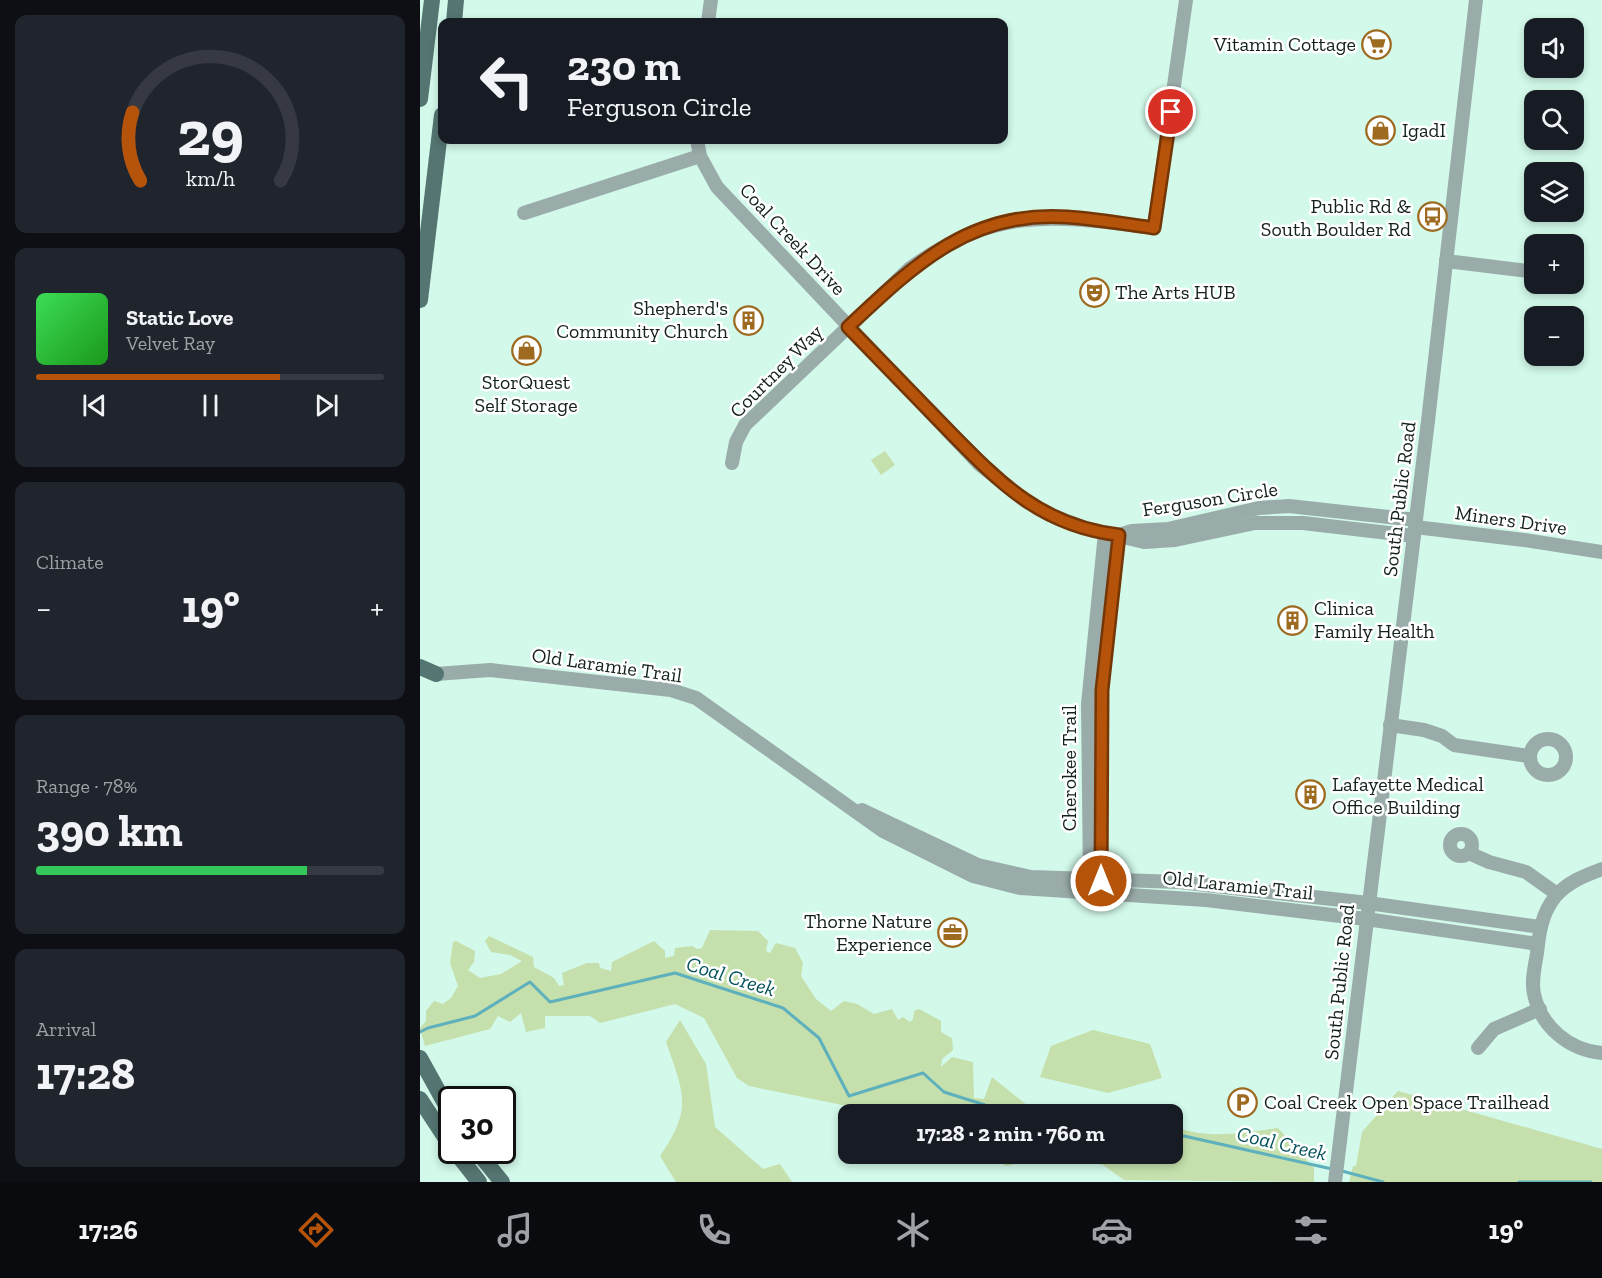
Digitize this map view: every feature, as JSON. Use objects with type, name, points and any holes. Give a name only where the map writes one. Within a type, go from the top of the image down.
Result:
[{"type":"main road","points":[[420,99],[432,0]]},
{"type":"main road","points":[[454,18],[456,0]]},
{"type":"main road","points":[[420,300],[439,144]]},
{"type":"main road","points":[[420,667],[428,675]]},
{"type":"main road","points":[[422,1063],[438,1091]]},
{"type":"main road","points":[[420,1100],[438,1127]]},
{"type":"main road","points":[[465,1164],[479,1182]]},
{"type":"main road","points":[[487,1164],[502,1182]]},
{"type":"street","points":[[709,18],[711,0]]},
{"type":"street","name":"Courtney Way","points":[[732,463],[736,442],[745,425],[909,270],[934,251],[964,236],[994,225],[1033,217],[1065,217],[1154,228],[1186,0]]},
{"type":"street","name":"South Public Road","points":[[1335,1182],[1415,528],[1476,0]]},
{"type":"street","name":"Coal Creek Drive","points":[[698,144],[700,156],[717,187],[848,327],[952,433]]},
{"type":"street","points":[[524,213],[700,156]]},
{"type":"street","points":[[1446,261],[1524,271]]},
{"type":"street","name":"Ferguson Circle","points":[[952,433],[979,464],[1023,499],[1062,520],[1112,534],[1168,529],[1258,508],[1289,506],[1415,528]]},
{"type":"street","name":"Miners Drive","points":[[1415,528],[1524,540],[1602,552]]},
{"type":"street","name":"Cherokee Trail","points":[[1096,885],[1088,704],[1112,534]]},
{"type":"street","name":"Old Laramie Trail","points":[[428,675],[490,670],[671,690],[688,695],[696,698],[800,775],[883,831],[973,876],[1020,888],[1179,882],[1368,903],[1540,927]]},
{"type":"street","points":[[1390,725],[1424,730],[1442,736],[1454,745],[1529,756]]},
{"type":"street","points":[[1469,853],[1489,862],[1526,872],[1557,894]]},
{"type":"street","points":[[1602,869],[1577,879],[1557,894],[1540,927],[1533,981],[1540,1009],[1558,1036],[1573,1046],[1602,1053]]},
{"type":"street","name":"Old Laramie Trail","points":[[1096,885],[1171,897],[1366,919],[1538,944]]},
{"type":"street","points":[[1478,1048],[1494,1029],[1540,1009]]},
{"type":"green space","points":[[885,451],[895,465],[881,475],[871,460]]},
{"type":"green space","points":[[710,930],[758,931],[768,941],[766,951],[770,953],[776,943],[795,948],[803,963],[801,976],[816,999],[831,1011],[844,1001],[857,1004],[874,1014],[892,1009],[898,1020],[903,1017],[910,1022],[914,1011],[919,1009],[941,1021],[941,1032],[952,1038],[953,1050],[942,1059],[941,1067],[952,1057],[973,1062],[974,1098],[984,1099],[992,1077],[1026,1104],[838,1104],[749,1086],[737,1078],[704,1018],[675,1004],[600,1023],[590,1016],[545,1016],[545,1028],[526,1032],[521,1013],[510,1022],[498,1016],[490,1029],[425,1046],[420,1028],[426,1021],[426,1011],[434,1001],[443,1004],[451,998],[458,986],[450,963],[453,942],[456,941],[475,951],[474,962],[468,970],[480,978],[501,974],[522,961],[510,955],[491,952],[485,941],[489,936],[533,957],[534,967],[554,978],[559,986],[564,985],[562,973],[587,963],[599,963],[600,968],[611,971],[612,962],[654,941],[665,951],[665,958],[674,956],[675,948],[692,946],[697,949],[702,948]]},
{"type":"green space","points":[[680,1020],[706,1064],[715,1127],[763,1169],[780,1164],[792,1182],[676,1182],[660,1156],[681,1113],[681,1088],[666,1042]]},
{"type":"green space","points":[[1093,1030],[1150,1044],[1162,1078],[1108,1093],[1040,1077],[1051,1046]]},
{"type":"green space","points":[[1398,1091],[1602,1149],[1602,1182],[1349,1182],[1353,1166],[1356,1166],[1362,1132]]},
{"type":"green space","points":[[1278,1128],[1314,1168],[1314,1182],[1124,1180],[1098,1164],[1183,1164],[1183,1129],[1212,1134]]},
{"type":"waterway","name":"Coal Creek","points":[[420,1032],[475,1016],[530,982],[550,1002],[675,973],[783,1008],[819,1038],[849,1096],[923,1073],[944,1092],[982,1104]]},
{"type":"waterway","name":"Coal Creek","points":[[1183,1136],[1332,1169]]},
{"type":"waterway","name":"Coal Creek","points":[[1342,1171],[1383,1182]]},
{"type":"waterway","name":"Coal Creek","points":[[1519,1182],[1591,1182]]},
{"type":"place","name":"Vitamin Cottage","points":[[1377,44]]},
{"type":"place","name":"IgadI","points":[[1381,130]]},
{"type":"place","name":"Public Rd & South Boulder Rd","points":[[1432,217]]},
{"type":"place","name":"The Arts HUB","points":[[1094,292]]},
{"type":"place","name":"Shepherd's Community Church","points":[[749,320]]},
{"type":"place","name":"StorQuest Self Storage","points":[[526,351]]},
{"type":"place","name":"Clinica Family Health","points":[[1293,620]]},
{"type":"place","name":"Lafayette Medical Office Building","points":[[1311,795]]},
{"type":"place","name":"Thorne Nature Experience","points":[[953,932]]},
{"type":"place","name":"Coal Creek Open Space Trailhead","points":[[1243,1102]]},
{"type":"route","points":[[1101,881],[1102,690],[1119,535],[1062,520],[1035,507],[1009,489],[979,464],[952,433],[848,327],[909,270],[934,251],[964,236],[994,225],[1033,217],[1065,217],[1154,228],[1171,112]]}]
